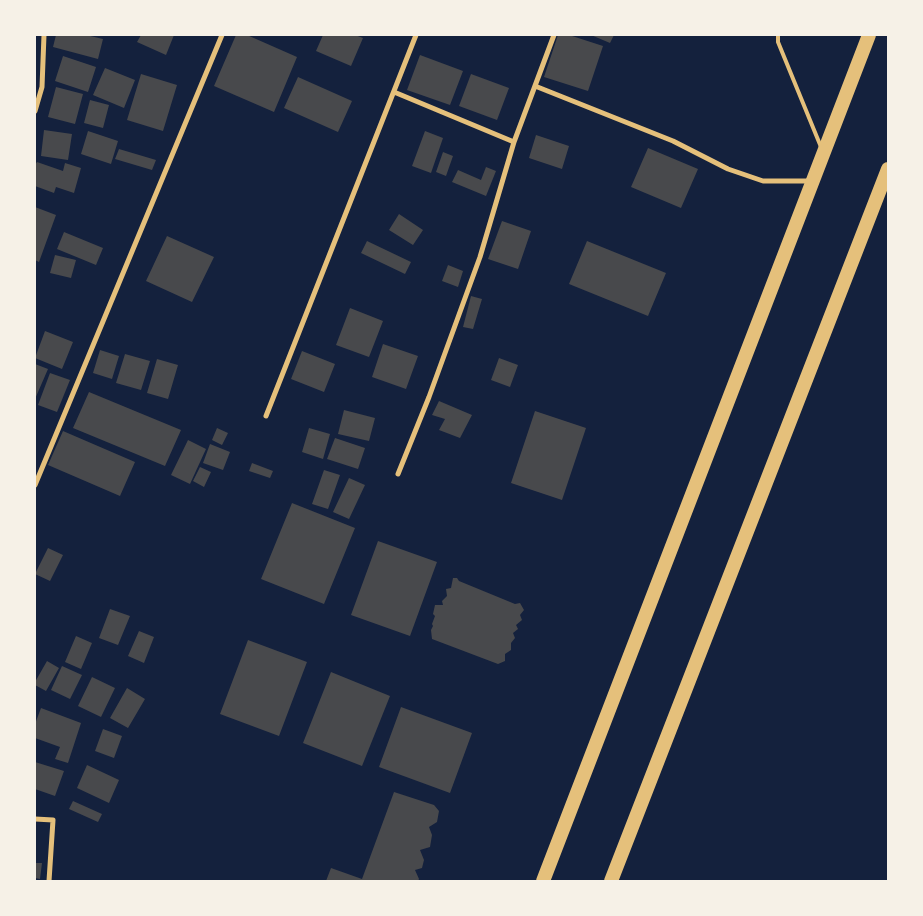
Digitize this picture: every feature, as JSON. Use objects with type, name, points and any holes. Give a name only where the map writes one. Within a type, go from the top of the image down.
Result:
[{"type":"highway","points":[[544,881],[869,35]]},
{"type":"highway","points":[[611,881],[888,169]]},
{"type":"street","points":[[35,112],[42,87],[44,35]]},
{"type":"street","points":[[35,485],[222,35]]},
{"type":"street","points":[[266,416],[416,35]]},
{"type":"street","points":[[398,474],[429,397],[480,257],[514,142],[554,35]]},
{"type":"street","points":[[535,86],[673,141],[736,172],[763,181],[813,181]]},
{"type":"street","points":[[394,92],[514,142]]},
{"type":"street","points":[[35,819],[53,820],[49,881]]},
{"type":"lane","points":[[778,35],[778,42],[823,154]]},
{"type":"building","points":[[56,35],[86,35],[103,39],[98,59],[53,47]]},
{"type":"building","points":[[141,35],[174,35],[166,55],[137,42]]},
{"type":"building","points":[[236,35],[247,35],[297,57],[274,112],[214,86]]},
{"type":"building","points":[[323,35],[355,35],[363,38],[351,66],[316,51]]},
{"type":"building","points":[[558,35],[569,35],[603,46],[588,91],[544,77]]},
{"type":"building","points":[[591,35],[614,35],[610,43]]},
{"type":"building","points":[[420,55],[463,71],[450,105],[407,90]]},
{"type":"building","points":[[63,56],[96,67],[88,92],[55,81]]},
{"type":"building","points":[[105,68],[135,80],[124,108],[93,95]]},
{"type":"building","points":[[141,74],[177,85],[163,131],[127,120]]},
{"type":"building","points":[[471,74],[509,88],[497,120],[459,106]]},
{"type":"building","points":[[298,77],[352,101],[338,132],[284,108]]},
{"type":"building","points":[[56,87],[83,94],[75,124],[48,117]]},
{"type":"building","points":[[90,100],[109,105],[103,128],[84,123]]},
{"type":"building","points":[[44,130],[72,134],[68,160],[41,156]]},
{"type":"building","points":[[88,131],[118,141],[111,164],[81,154]]},
{"type":"building","points":[[425,131],[443,138],[431,173],[412,166]]},
{"type":"building","points":[[536,135],[569,146],[562,169],[529,158]]},
{"type":"building","points":[[648,148],[698,169],[681,208],[631,187]]},
{"type":"building","points":[[119,149],[156,160],[152,170],[115,159]]},
{"type":"building","points":[[443,152],[453,156],[446,176],[436,172]]},
{"type":"building","points":[[37,162],[63,171],[65,163],[81,168],[74,193],[56,187],[54,193],[35,186],[35,165]]},
{"type":"building","points":[[486,167],[496,171],[486,196],[452,182],[458,170],[481,180]]},
{"type":"building","points":[[35,207],[56,215],[39,262],[35,260]]},
{"type":"building","points":[[399,214],[423,230],[413,245],[389,230]]},
{"type":"building","points":[[502,221],[531,231],[518,269],[488,259]]},
{"type":"building","points":[[64,232],[103,248],[96,265],[57,249]]},
{"type":"building","points":[[167,236],[214,257],[192,302],[146,281]]},
{"type":"building","points":[[367,241],[411,262],[405,274],[361,253]]},
{"type":"building","points":[[587,241],[666,273],[648,316],[569,284]]},
{"type":"building","points":[[55,255],[76,260],[71,278],[50,273]]},
{"type":"building","points":[[448,265],[463,271],[458,287],[442,281]]},
{"type":"building","points":[[471,296],[482,299],[473,329],[463,327]]},
{"type":"building","points":[[350,308],[383,321],[369,357],[336,345]]},
{"type":"building","points":[[45,331],[73,342],[62,369],[35,358]]},
{"type":"building","points":[[383,344],[418,356],[406,389],[372,377]]},
{"type":"building","points":[[100,350],[119,356],[112,379],[93,373]]},
{"type":"building","points":[[302,351],[335,364],[324,392],[291,379]]},
{"type":"building","points":[[125,354],[150,361],[141,390],[116,383]]},
{"type":"building","points":[[499,358],[518,365],[510,387],[491,380]]},
{"type":"building","points":[[157,359],[178,365],[168,399],[147,393]]},
{"type":"building","points":[[35,364],[48,369],[35,399]]},
{"type":"building","points":[[50,373],[70,380],[57,412],[38,405]]},
{"type":"building","points":[[89,392],[181,430],[165,466],[73,428]]},
{"type":"building","points":[[439,401],[472,415],[460,438],[439,430],[445,419],[432,415]]},
{"type":"building","points":[[344,410],[375,418],[369,441],[338,434]]},
{"type":"building","points":[[535,411],[586,428],[562,500],[511,483]]},
{"type":"building","points":[[217,428],[228,433],[222,445],[212,440]]},
{"type":"building","points":[[309,428],[330,434],[323,459],[302,452]]},
{"type":"building","points":[[63,431],[135,462],[120,496],[48,465]]},
{"type":"building","points":[[335,438],[365,448],[358,469],[327,459]]},
{"type":"building","points":[[188,440],[206,449],[190,484],[171,475]]},
{"type":"building","points":[[210,444],[230,452],[223,470],[203,463]]},
{"type":"building","points":[[252,463],[273,471],[270,478],[249,471]]},
{"type":"building","points":[[200,467],[211,472],[204,487],[193,481]]},
{"type":"building","points":[[324,470],[340,475],[328,509],[312,504]]},
{"type":"building","points":[[349,478],[365,485],[349,519],[333,512]]},
{"type":"building","points":[[292,503],[355,528],[324,604],[261,579]]},
{"type":"building","points":[[378,541],[437,562],[410,636],[351,615]]},
{"type":"building","points":[[48,548],[63,555],[50,581],[35,574]]},
{"type":"building","points":[[453,578],[457,578],[459,581],[515,604],[520,603],[524,610],[520,615],[522,620],[516,625],[518,629],[513,633],[515,638],[511,643],[511,650],[505,654],[505,661],[498,664],[432,639],[431,630],[435,616],[433,614],[435,605],[443,605],[442,601],[447,596],[446,589],[451,588]]},
{"type":"building","points":[[110,609],[130,616],[118,645],[99,638]]},
{"type":"building","points":[[139,631],[154,637],[144,663],[128,656]]},
{"type":"building","points":[[76,636],[92,643],[81,669],[65,662]]},
{"type":"building","points":[[248,640],[307,662],[279,736],[220,714]]},
{"type":"building","points":[[47,661],[59,668],[46,691],[35,685],[35,682]]},
{"type":"building","points":[[62,666],[82,675],[70,699],[51,690]]},
{"type":"building","points":[[331,672],[390,696],[362,766],[303,743]]},
{"type":"building","points":[[92,677],[115,688],[101,717],[78,706]]},
{"type":"building","points":[[127,688],[145,699],[128,728],[110,718]]},
{"type":"building","points":[[401,707],[472,733],[450,793],[379,767]]},
{"type":"building","points":[[41,708],[81,723],[68,763],[55,759],[60,747],[35,738],[35,724]]},
{"type":"building","points":[[103,729],[122,736],[114,758],[95,751]]},
{"type":"building","points":[[35,762],[64,771],[55,796],[35,789]]},
{"type":"building","points":[[87,765],[119,780],[109,803],[77,788]]},
{"type":"building","points":[[394,792],[434,805],[439,811],[437,822],[429,827],[432,835],[430,847],[420,850],[424,860],[422,868],[415,870],[418,881],[326,881],[331,868],[362,879]]},
{"type":"building","points":[[73,801],[102,814],[98,822],[69,809]]},
{"type":"building","points":[[35,863],[42,863],[40,879],[35,878]]}]
